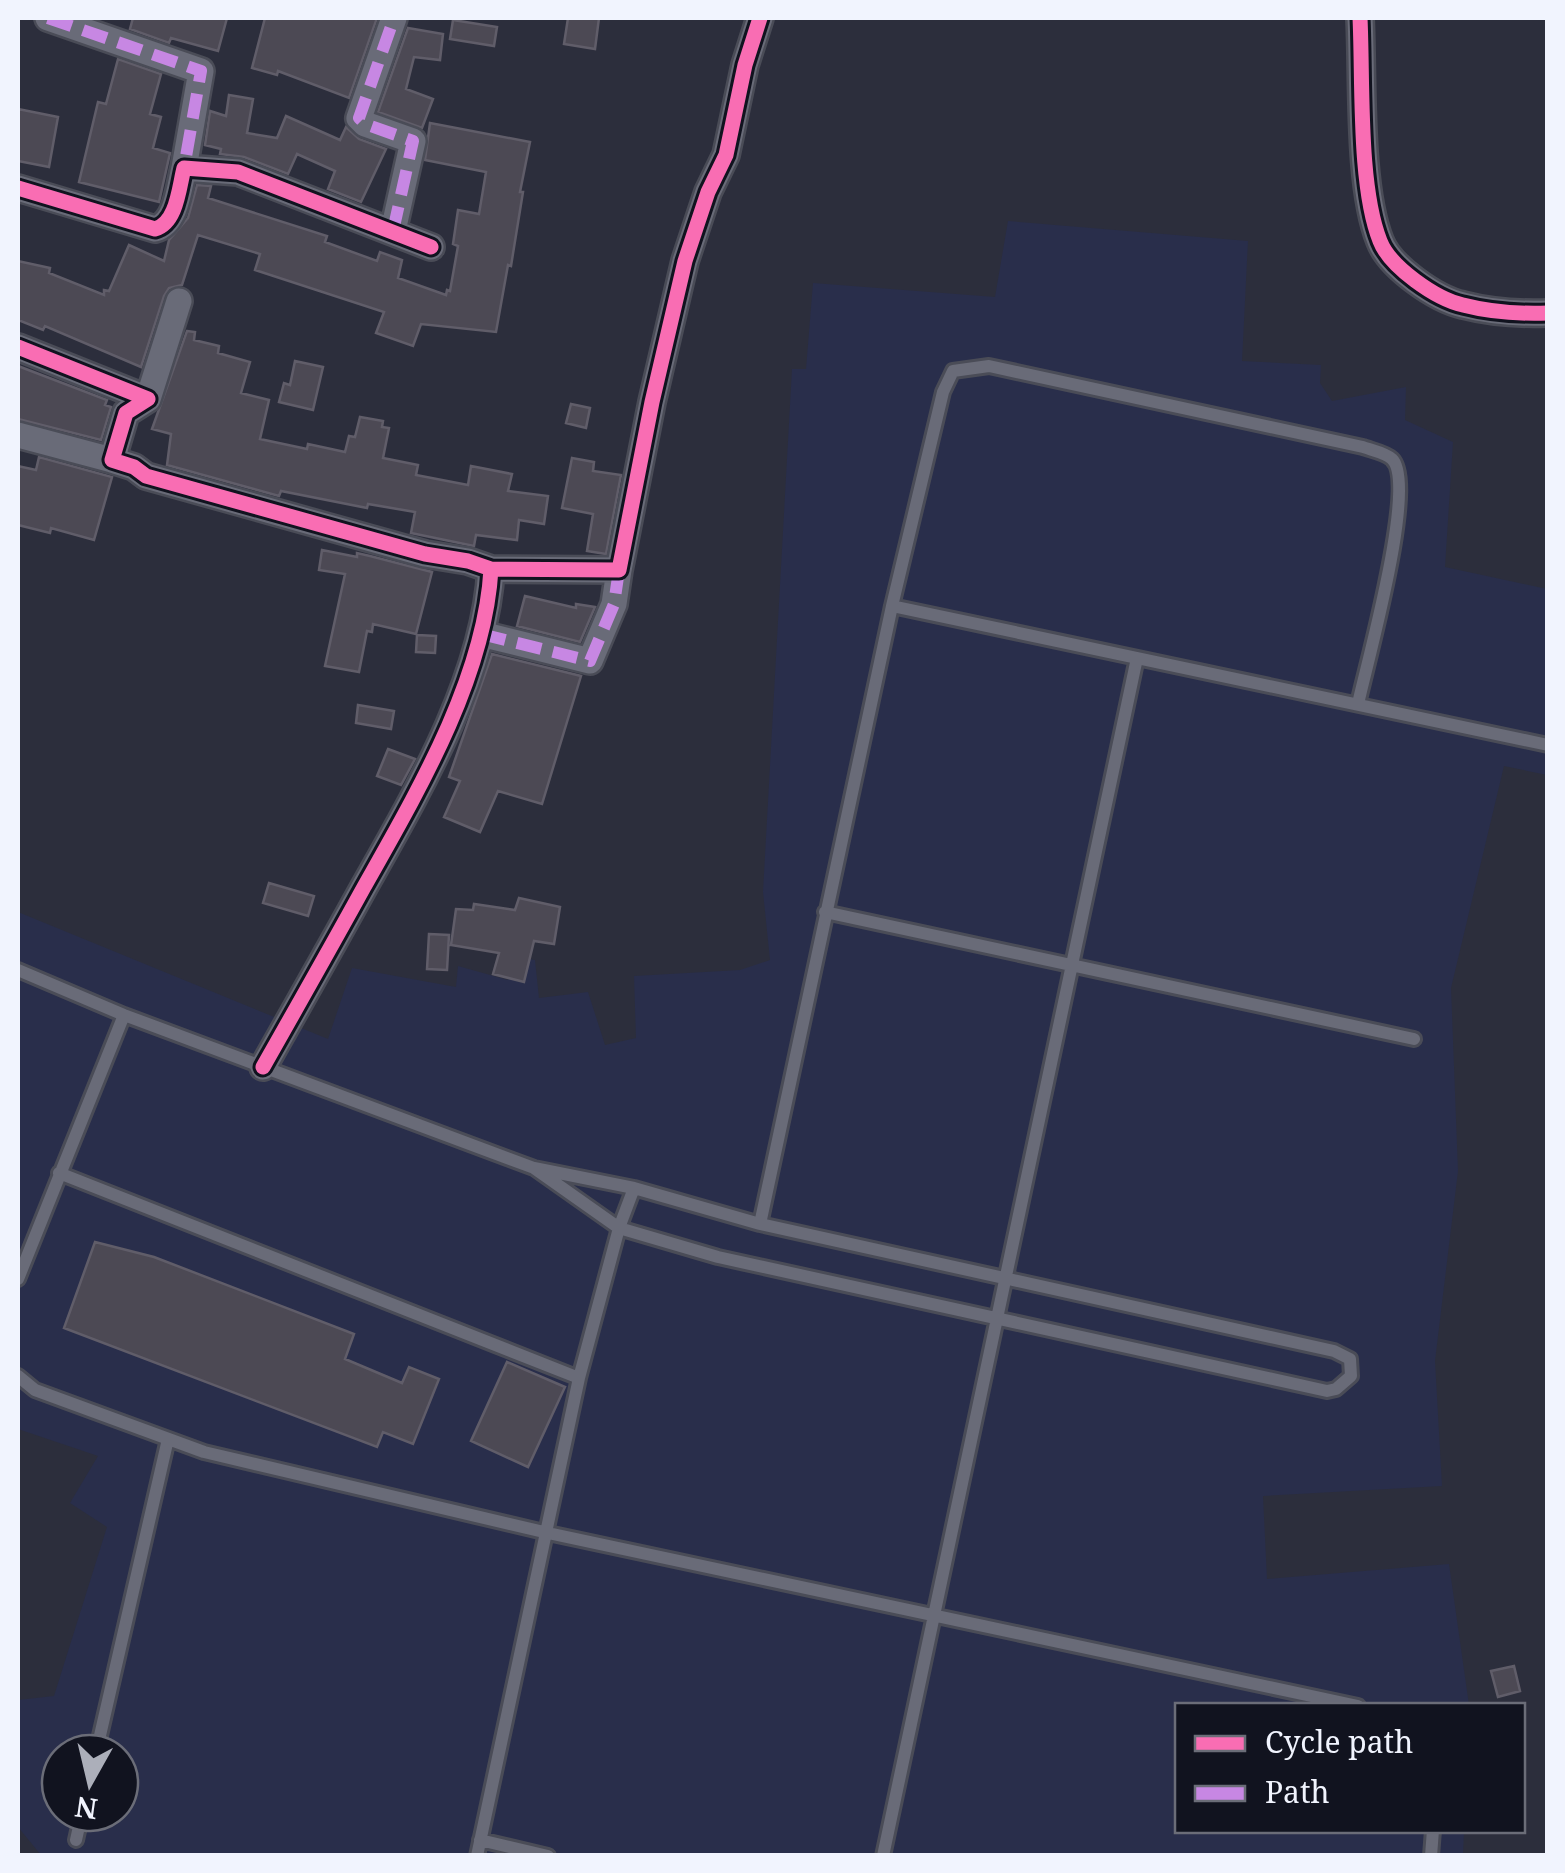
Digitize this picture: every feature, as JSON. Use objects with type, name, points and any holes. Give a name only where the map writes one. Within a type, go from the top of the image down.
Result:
[{"type":"street","points":[[18,188],[155,228],[170,220],[184,168],[200,71],[48,18]]},
{"type":"street","points":[[393,230],[413,142],[359,118],[394,18]]},
{"type":"street","points":[[481,634],[590,661],[614,604],[652,402],[684,261],[708,192],[726,156],[745,65],[760,18]]},
{"type":"street","points":[[1360,18],[1368,193],[1380,242],[1399,270],[1459,304],[1525,314],[1548,313]]},
{"type":"street","points":[[184,168],[238,172],[431,247]]},
{"type":"street","points":[[112,460],[126,413],[148,399],[179,301]]},
{"type":"street","points":[[18,347],[148,399]]},
{"type":"street","points":[[18,435],[134,467],[146,476],[491,569],[619,570]]},
{"type":"street","points":[[263,1067],[406,812],[454,709],[481,634],[491,569]]},
{"type":"lane","points":[[760,1224],[892,606],[942,392],[953,371],[989,366],[1363,446],[1392,459],[1399,471],[1401,492],[1397,532],[1358,704]]},
{"type":"lane","points":[[892,606],[1548,745]]},
{"type":"lane","points":[[883,1856],[1137,658]]},
{"type":"lane","points":[[826,912],[1414,1039]]},
{"type":"lane","points":[[18,970],[124,1015],[534,1168],[634,1188],[760,1224],[1334,1351],[1346,1355],[1353,1367],[1347,1381],[1327,1391],[718,1256],[618,1228],[534,1168]]},
{"type":"lane","points":[[18,1279],[124,1015]]},
{"type":"lane","points":[[59,1173],[578,1378]]},
{"type":"lane","points":[[477,1856],[578,1378],[618,1228],[634,1188]]},
{"type":"lane","points":[[18,1376],[35,1390],[204,1452],[548,1533],[1344,1703]]},
{"type":"lane","points":[[101,1733],[168,1439]]},
{"type":"lane","points":[[76,1840],[78,1833]]},
{"type":"lane","points":[[480,1840],[548,1856]]},
{"type":"shaded area","points":[[1008,221],[1248,241],[1242,361],[1321,365],[1320,383],[1332,401],[1406,387],[1405,420],[1453,442],[1445,567],[1547,589],[1547,775],[1504,766],[1451,988],[1458,1171],[1435,1361],[1442,1486],[1263,1496],[1267,1579],[1449,1564],[1469,1703],[1175,1703],[1175,1833],[1464,1833],[1463,1855],[41,1855],[18,1827],[18,1700],[54,1696],[107,1527],[70,1503],[98,1456],[18,1429],[18,912],[328,1039],[352,968],[456,987],[458,966],[508,980],[514,957],[535,960],[539,998],[588,992],[605,1045],[636,1038],[634,976],[740,970],[770,960],[763,892],[792,369],[806,369],[813,283],[995,297]]},
{"type":"building","points":[[133,18],[227,18],[218,51],[171,38],[169,43],[130,29]]},
{"type":"building","points":[[265,18],[377,18],[349,98],[278,71],[277,75],[252,68]]},
{"type":"building","points":[[568,18],[599,18],[595,49],[564,44]]},
{"type":"building","points":[[453,20],[497,27],[494,46],[450,39]]},
{"type":"building","points":[[408,28],[443,34],[440,60],[414,57],[406,89],[433,99],[422,128],[378,112]]},
{"type":"building","points":[[118,59],[161,74],[150,114],[161,117],[153,148],[170,153],[159,202],[79,182],[98,102],[106,104]]},
{"type":"building","points":[[229,95],[253,99],[247,133],[277,138],[286,116],[340,140],[346,127],[359,139],[386,149],[361,202],[328,189],[335,171],[297,154],[288,174],[244,157],[220,154],[221,149],[205,145],[210,111],[226,116]]},
{"type":"building","points":[[18,109],[58,117],[49,167],[18,161]]},
{"type":"building","points":[[430,123],[530,142],[511,266],[508,265],[496,332],[421,324],[413,346],[376,333],[384,312],[255,270],[260,254],[198,235],[182,285],[169,288],[164,296],[141,367],[45,326],[43,330],[18,320],[18,261],[50,268],[49,273],[104,295],[129,245],[164,261],[169,240],[188,218],[197,185],[211,186],[208,198],[327,236],[325,242],[377,261],[380,252],[402,260],[398,278],[446,295],[458,246],[453,244],[458,210],[479,214],[486,172],[425,160]]},
{"type":"building","points":[[187,331],[195,332],[194,340],[219,346],[218,353],[250,362],[241,393],[269,400],[260,439],[345,452],[349,436],[355,437],[360,417],[383,421],[382,427],[389,428],[383,458],[418,465],[416,475],[468,485],[471,466],[512,474],[508,491],[548,496],[544,524],[519,520],[517,540],[476,535],[474,546],[411,533],[415,512],[368,504],[367,508],[281,491],[279,496],[167,465],[171,434],[152,429]]},
{"type":"building","points":[[295,361],[323,367],[313,410],[279,402],[284,383],[290,385]]},
{"type":"building","points":[[18,366],[107,400],[105,405],[111,407],[101,440],[18,419]]},
{"type":"building","points":[[571,404],[590,408],[586,428],[566,423]]},
{"type":"building","points":[[39,457],[112,477],[94,540],[51,528],[50,533],[18,525],[18,466],[36,470]]},
{"type":"building","points":[[572,458],[594,462],[593,471],[621,475],[606,554],[587,551],[593,514],[562,508]]},
{"type":"building","points":[[322,550],[357,557],[357,553],[432,572],[416,634],[373,624],[372,632],[367,631],[359,672],[325,666],[345,574],[319,570]]},
{"type":"building","points":[[525,596],[576,608],[576,604],[595,607],[580,642],[517,626]]},
{"type":"building","points":[[417,635],[436,636],[435,653],[416,652]]},
{"type":"building","points":[[492,654],[581,676],[542,804],[498,791],[480,832],[444,817],[460,781],[449,777]]},
{"type":"building","points":[[358,705],[394,711],[391,729],[356,723]]},
{"type":"building","points":[[388,749],[415,759],[401,785],[377,776]]},
{"type":"building","points":[[269,883],[314,896],[308,916],[263,903]]},
{"type":"building","points":[[519,898],[560,907],[554,944],[534,941],[524,982],[493,974],[499,953],[451,945],[456,909],[473,910],[474,904],[515,910]]},
{"type":"building","points":[[429,934],[449,935],[447,970],[427,969]]},
{"type":"building","points":[[95,1242],[154,1257],[354,1334],[345,1359],[402,1383],[409,1367],[439,1379],[413,1444],[383,1432],[377,1447],[64,1328]]},
{"type":"building","points":[[507,1362],[565,1387],[528,1467],[471,1441]]},
{"type":"building","points":[[1514,1666],[1520,1691],[1498,1697],[1491,1671]]},
{"type":"marked path","points":[[48,18],[201,71],[184,168]]},
{"type":"marked path","points":[[393,231],[413,141],[365,124],[359,118],[394,18]]},
{"type":"marked path","points":[[481,634],[590,661],[614,604],[619,570]]},
{"type":"cycle path","points":[[18,347],[148,399],[126,413],[112,460],[134,467],[146,476],[491,569],[619,570],[685,261],[708,192],[726,155],[745,65],[760,18]]},
{"type":"cycle path","points":[[1360,18],[1368,192],[1385,251],[1415,280],[1452,302],[1494,311],[1548,313]]},
{"type":"cycle path","points":[[18,188],[155,229],[173,212],[184,168],[238,172],[431,247]]},
{"type":"cycle path","points":[[263,1067],[445,734],[476,651],[491,569]]}]
